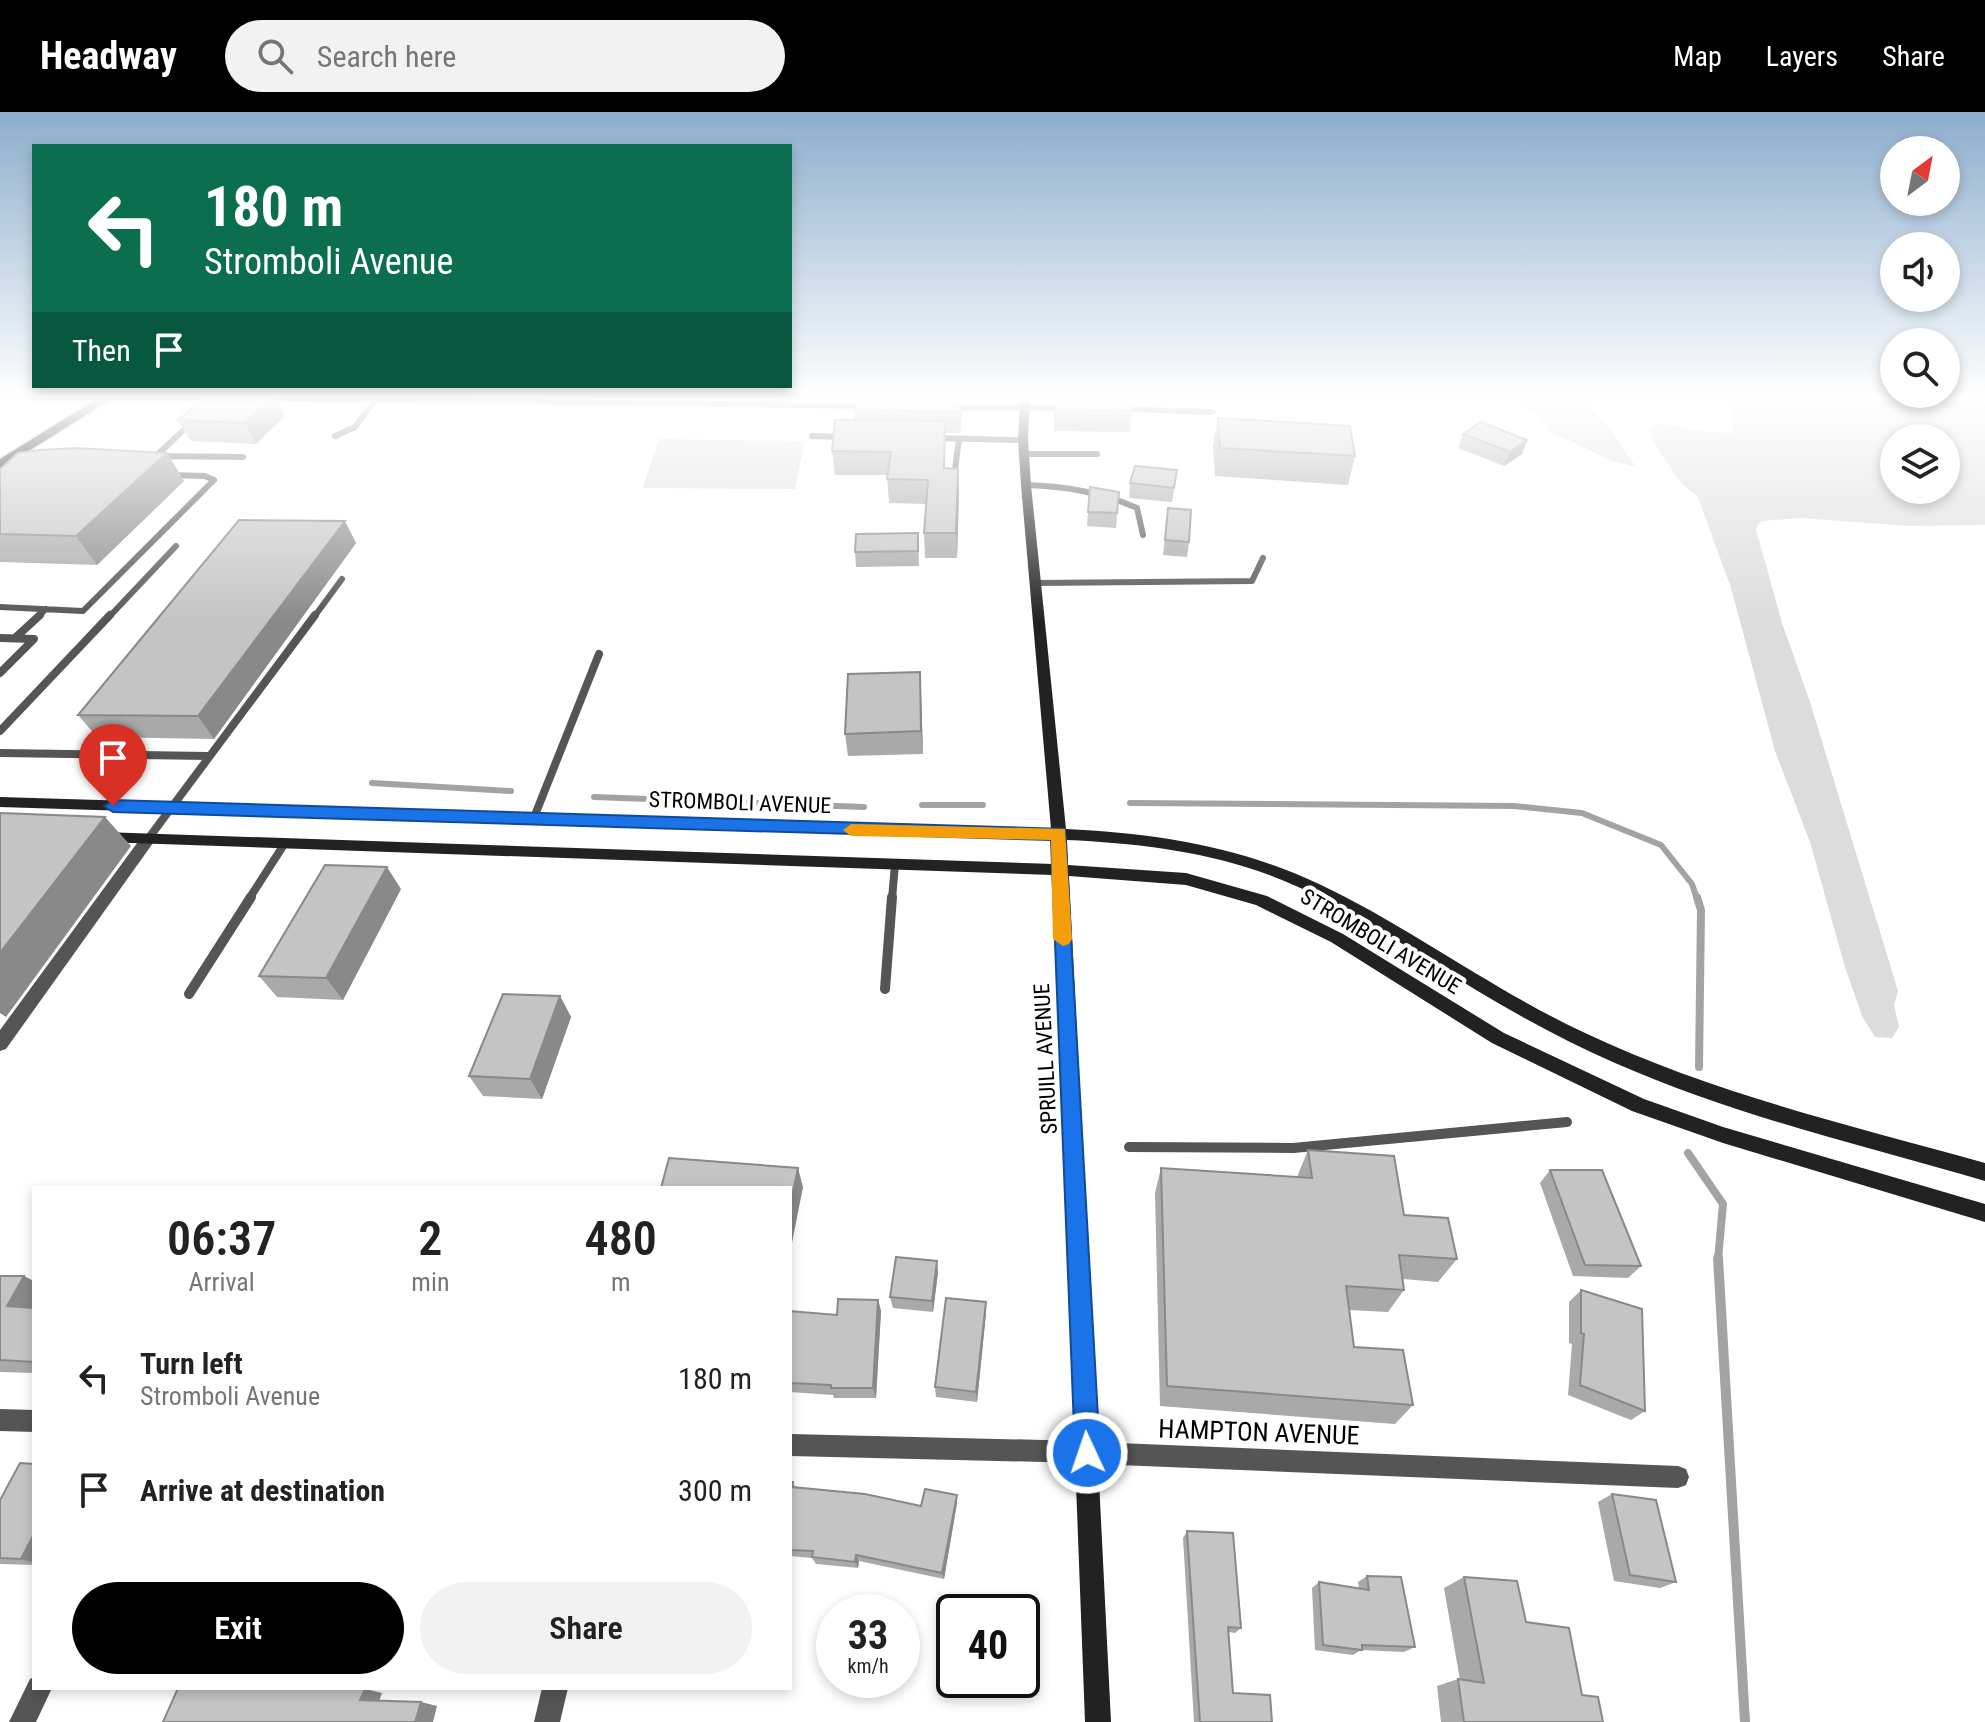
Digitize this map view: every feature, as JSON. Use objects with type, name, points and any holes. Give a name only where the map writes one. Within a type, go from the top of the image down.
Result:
[{"type":"street","name":"SPRUILL AVENUE","points":[[1025,470],[1059,834],[1098,1722]]},
{"type":"street","name":"STROMBOLI AVENUE","points":[[0,802],[1059,834],[1175,844],[1271,870],[1362,912],[1543,1022],[1616,1056],[1706,1091],[1985,1172]]},
{"type":"street","name":"STROMBOLI AVENUE","points":[[89,837],[1060,870],[1186,879],[1261,900],[1337,938],[1462,1018],[1541,1061],[1638,1105],[1723,1135],[1985,1213]]},
{"type":"street","points":[[0,1044],[148,839]]},
{"type":"street","points":[[0,1420],[32,1421]]},
{"type":"street","name":"HAMPTON AVENUE","points":[[792,1445],[1087,1453],[1678,1477]]},
{"type":"street","points":[[22,1722],[38,1690]]},
{"type":"street","points":[[547,1722],[555,1690]]},
{"type":"lane","points":[[0,607],[83,611],[214,480],[205,476],[167,475]]},
{"type":"lane","points":[[1026,485],[1056,485],[1106,494],[1137,508],[1143,535]]},
{"type":"lane","points":[[0,731],[176,546]]},
{"type":"lane","points":[[1036,583],[1252,581],[1263,558]]},
{"type":"lane","points":[[148,839],[342,579]]},
{"type":"lane","points":[[15,638],[46,609]]},
{"type":"lane","points":[[0,638],[34,639],[0,673]]},
{"type":"lane","points":[[533,820],[599,654]]},
{"type":"lane","points":[[0,753],[208,756]]},
{"type":"lane","points":[[189,994],[285,843]]},
{"type":"lane","points":[[885,989],[895,864]]},
{"type":"lane","points":[[1129,1147],[1293,1148],[1567,1122]]},
{"type":"shaded area","points":[[649,470],[799,470],[795,489],[643,488]]},
{"type":"shaded area","points":[[1672,470],[1880,470],[1880,504],[1960,504],[1960,470],[1985,470],[1985,525],[1908,526],[1801,518],[1761,521],[1756,529],[1782,623],[1810,702],[1898,991],[1894,1005],[1899,1027],[1892,1038],[1875,1037],[1862,1016],[1810,842],[1775,751],[1731,588],[1698,497],[1681,483]]},
{"type":"building","points":[[0,470],[148,470],[76,536],[0,534]]},
{"type":"building","points":[[888,470],[958,470],[956,533],[924,533],[928,480],[887,479]]},
{"type":"building","points":[[1134,470],[1177,470],[1174,488],[1130,483]]},
{"type":"building","points":[[1090,487],[1119,492],[1117,513],[1088,512]]},
{"type":"building","points":[[1168,508],[1191,510],[1189,542],[1165,540]]},
{"type":"building","points":[[239,520],[345,521],[198,716],[78,715]]},
{"type":"building","points":[[918,533],[918,551],[855,552],[856,534]]},
{"type":"building","points":[[920,672],[921,731],[845,734],[848,674]]},
{"type":"building","points":[[0,813],[105,817],[0,953]]},
{"type":"building","points":[[325,865],[387,867],[326,978],[259,976]]},
{"type":"building","points":[[503,994],[560,996],[530,1079],[469,1076]]},
{"type":"building","points":[[1308,1150],[1394,1156],[1404,1215],[1448,1218],[1457,1259],[1399,1255],[1404,1290],[1346,1286],[1354,1347],[1403,1350],[1413,1405],[1167,1386],[1161,1168],[1312,1178]]},
{"type":"building","points":[[669,1158],[798,1168],[792,1196],[792,1186],[662,1186]]},
{"type":"building","points":[[1550,1170],[1602,1170],[1641,1266],[1585,1265]]},
{"type":"building","points":[[896,1257],[937,1261],[932,1301],[890,1297]]},
{"type":"building","points":[[0,1276],[24,1276],[7,1306],[32,1308],[32,1362],[0,1360]]},
{"type":"building","points":[[1581,1290],[1642,1309],[1645,1411],[1580,1385],[1584,1334],[1581,1333]]},
{"type":"building","points":[[946,1298],[986,1302],[976,1392],[935,1387]]},
{"type":"building","points":[[838,1299],[878,1300],[873,1388],[831,1388],[831,1385],[792,1383],[792,1311],[837,1315]]},
{"type":"building","points":[[20,1463],[32,1464],[32,1538],[21,1559],[0,1558],[0,1500]]},
{"type":"building","points":[[792,1487],[865,1494],[921,1506],[925,1489],[957,1495],[942,1573],[856,1555],[855,1562],[812,1557],[813,1551],[792,1550]]},
{"type":"building","points":[[1612,1494],[1656,1500],[1676,1582],[1630,1575]]},
{"type":"building","points":[[1187,1531],[1233,1533],[1241,1628],[1228,1627],[1233,1693],[1270,1695],[1272,1722],[1200,1722]]},
{"type":"building","points":[[1367,1576],[1401,1577],[1415,1647],[1362,1645],[1362,1650],[1323,1645],[1319,1582],[1369,1590]]},
{"type":"building","points":[[1464,1577],[1517,1581],[1526,1622],[1569,1628],[1582,1695],[1598,1697],[1603,1722],[1464,1722],[1458,1679],[1484,1683]]},
{"type":"building","points":[[177,1690],[365,1690],[360,1700],[421,1702],[415,1722],[163,1722]]},
{"type":"waterway","points":[[372,783],[511,791]]},
{"type":"waterway","points":[[594,797],[864,807]]},
{"type":"waterway","points":[[1130,803],[1514,806],[1582,813],[1661,845],[1692,884],[1697,899]]},
{"type":"waterway","points":[[922,805],[983,805]]},
{"type":"waterway","points":[[1697,897],[1701,910],[1699,1067]]},
{"type":"waterway","points":[[1688,1153],[1723,1204],[1718,1259]]},
{"type":"waterway","points":[[1718,1259],[1745,1722]]},
{"type":"slow traffic","points":[[851,830],[1059,834],[1063,939]]},
{"type":"route","points":[[113,806],[1059,834],[1087,1453]]}]
